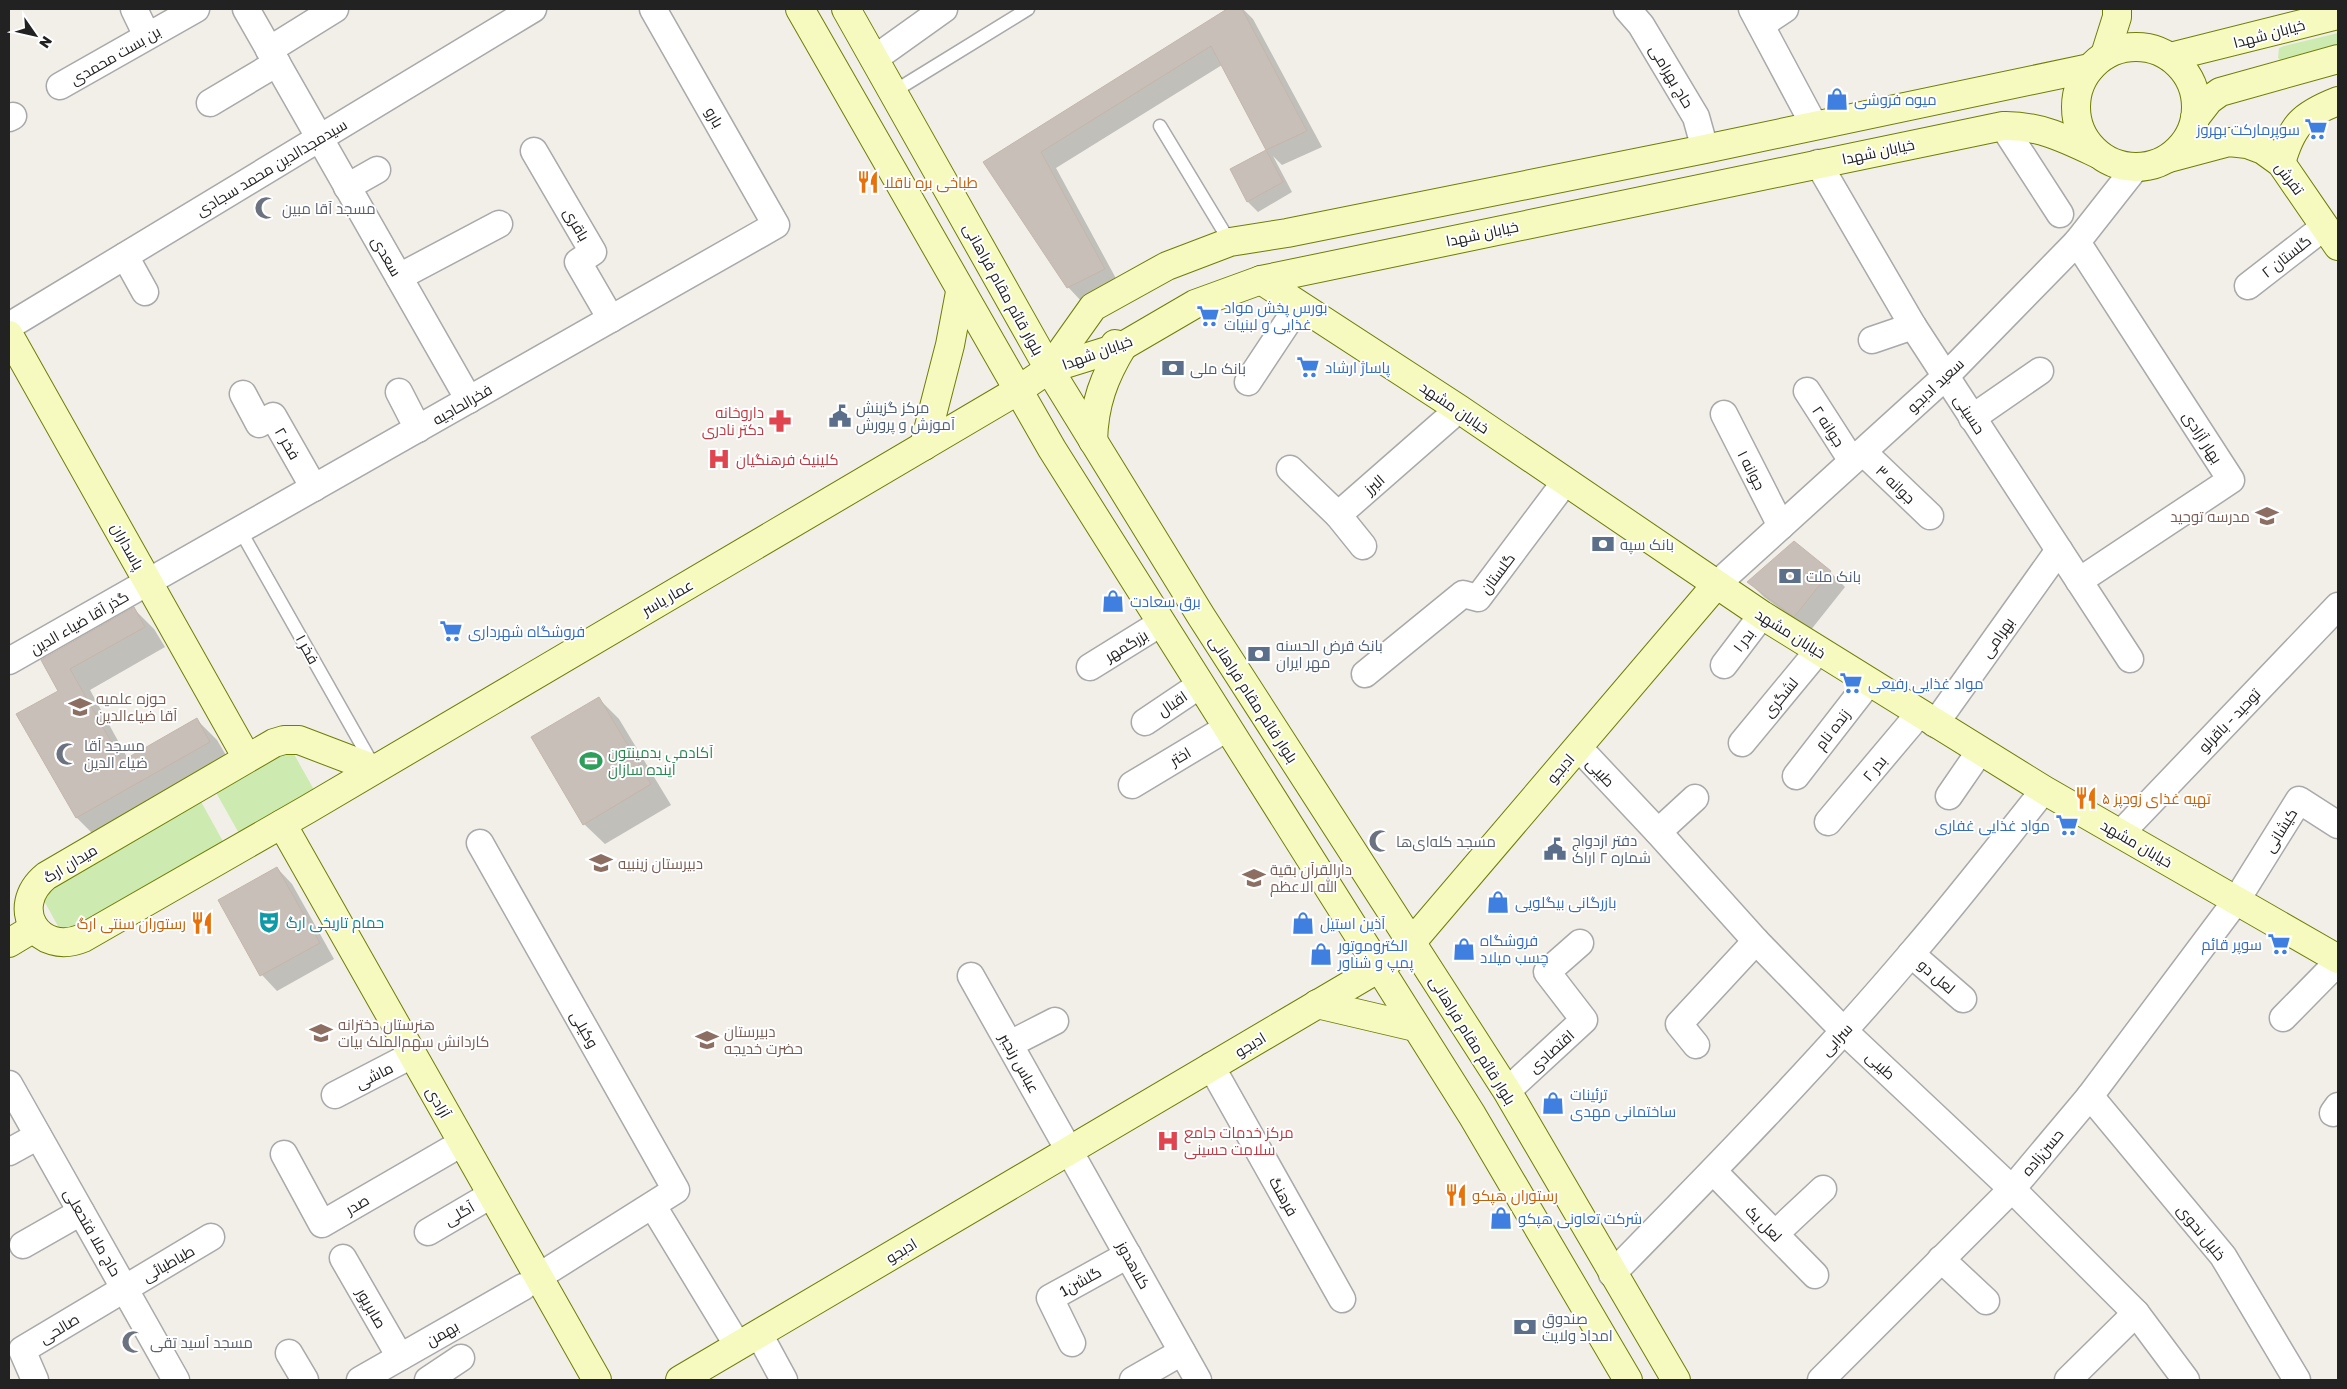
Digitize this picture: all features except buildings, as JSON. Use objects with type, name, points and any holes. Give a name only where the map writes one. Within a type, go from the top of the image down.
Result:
[{"type":"main road","points":[[800,9],[1017,391],[1415,1027],[1472,1114],[1628,1380]]},
{"type":"main road","name":"بلوار قائم مقام فراهانی","points":[[846,9],[1048,369],[1200,616],[1506,1091],[1676,1380]]},
{"type":"main road","points":[[2098,62],[2118,49],[2138,46],[2158,51],[2170,57],[2181,66],[2191,84],[2195,97],[2195,118],[2191,131],[2184,143],[2163,160],[2136,167],[2116,164],[2098,154],[2082,135],[2076,113],[2077,92],[2098,62],[2117,9]]},
{"type":"main road","name":"خیابان شهدا","points":[[2170,57],[2338,15]]},
{"type":"main road","points":[[2195,118],[2209,100],[2220,92],[2338,59]]},
{"type":"main road","name":"خیابان شهدا","points":[[1048,369],[1093,307],[1167,266],[1230,242],[1296,231],[1705,149],[2098,62]]},
{"type":"main road","points":[[2279,76],[2338,94]]},
{"type":"main road","points":[[2281,163],[2288,140],[2302,119],[2316,110],[2338,101]]},
{"type":"main road","name":"خیابان شهدا","points":[[1048,369],[1123,346],[1195,304],[1261,280],[1818,163],[2003,126],[2024,125],[2042,129],[2098,154]]},
{"type":"main road","name":"تفرش","points":[[2163,160],[2228,142],[2247,144],[2263,150],[2281,163],[2331,236]]},
{"type":"main road","name":"خیابان مشهد","points":[[1261,280],[1459,409],[1818,651],[2044,790],[2338,960]]},
{"type":"main road","points":[[924,446],[950,345],[960,292]]},
{"type":"main road","points":[[1093,307],[1092,323],[1098,334],[1107,341],[1123,346],[1102,385],[1095,411],[1093,441]]},
{"type":"main road","name":"پاسداران","points":[[9,335],[247,758]]},
{"type":"main road","name":"عمار یاسر","points":[[282,824],[1017,391],[1048,369]]},
{"type":"main road","name":"ادبجو","points":[[680,1380],[1379,968],[1411,942],[1716,584]]},
{"type":"main road","name":"میدان ارگ","points":[[34,928],[29,916],[31,893],[46,876],[274,743],[284,740],[299,740],[375,769]]},
{"type":"main road","points":[[9,942],[34,928],[50,941],[62,944],[73,942],[282,824]]},
{"type":"main road","name":"آزادی","points":[[282,824],[491,1194],[530,1282],[597,1380]]},
{"type":"main road","points":[[1317,1004],[1415,1027]]},
{"type":"street","points":[[134,9],[148,36]]},
{"type":"street","name":"بن بست محمدی","points":[[60,86],[196,9]]},
{"type":"street","name":"سعدی","points":[[246,9],[469,400]]},
{"type":"street","points":[[210,103],[335,9]]},
{"type":"street","name":"سیدمجدالدین محمد سجادی","points":[[9,326],[532,9]]},
{"type":"street","name":"بارو","points":[[653,9],[776,225]]},
{"type":"street","points":[[874,59],[944,9]]},
{"type":"street","name":"حاج بهرامی","points":[[1627,9],[1641,25],[1696,117],[1705,149]]},
{"type":"street","points":[[1785,9],[1756,17],[1814,125]]},
{"type":"street","points":[[2003,126],[2060,214]]},
{"type":"street","name":"باقری","points":[[534,151],[593,252],[578,262],[611,319]]},
{"type":"street","name":"حسینی","points":[[1818,163],[1945,377],[2130,659]]},
{"type":"street","name":"سعید ادبجو","points":[[1716,584],[1945,377],[2077,242],[2136,167]]},
{"type":"street","points":[[348,187],[378,170]]},
{"type":"street","points":[[399,278],[498,224]]},
{"type":"street","name":"فخرالحاجیه","points":[[148,582],[776,225]]},
{"type":"street","name":"گلستان ۲","points":[[2248,286],[2331,236]]},
{"type":"street","name":"بهار آزادی","points":[[2077,242],[2231,480],[2080,581]]},
{"type":"street","points":[[124,256],[145,292]]},
{"type":"street","points":[[1248,382],[1300,305]]},
{"type":"street","points":[[1872,340],[1913,326]]},
{"type":"street","points":[[1972,418],[2040,371]]},
{"type":"street","name":"جوانه ۲","points":[[1806,391],[1857,457]]},
{"type":"street","points":[[399,392],[418,429]]},
{"type":"street","name":"فخر ۲","points":[[243,394],[260,424],[273,416],[314,488]]},
{"type":"street","name":"البرز","points":[[1338,515],[1459,409]]},
{"type":"street","name":"جوانه ۱","points":[[1724,414],[1781,526]]},
{"type":"street","name":"جوانه ۳","points":[[1857,457],[1930,516]]},
{"type":"street","points":[[1290,469],[1338,515],[1363,546]]},
{"type":"street","name":"گلستان","points":[[1365,674],[1463,594],[1478,598],[1565,482]]},
{"type":"street","name":"بهرامی","points":[[1927,719],[2059,550]]},
{"type":"street","name":"گذر آقا ضیاء الدین","points":[[9,662],[148,582]]},
{"type":"street","name":"توحید - باقرلو","points":[[2121,833],[2336,612]]},
{"type":"street","name":"بدر ۱","points":[[1724,665],[1762,615]]},
{"type":"street","name":"بزرگمهر","points":[[1090,667],[1161,623]]},
{"type":"street","name":"لشگری","points":[[1742,743],[1818,651]]},
{"type":"street","name":"زنده نام","points":[[1796,776],[1869,682]]},
{"type":"street","name":"اقبال","points":[[1145,722],[1200,685]]},
{"type":"street","name":"بدر ۲","points":[[1828,822],[1927,719]]},
{"type":"street","name":"اختر","points":[[1132,785],[1227,728]]},
{"type":"street","name":"طیبی","points":[[1578,747],[1756,941],[1844,1030],[2012,1189],[2136,1313],[2186,1380]]},
{"type":"street","points":[[1949,796],[1980,751]]},
{"type":"street","name":"سرابی","points":[[1612,1274],[1713,1171],[1844,1030],[1911,954],[2044,790]]},
{"type":"street","points":[[1658,832],[1695,798]]},
{"type":"street","name":"کیشانی","points":[[2236,901],[2299,800],[2338,826]]},
{"type":"street","name":"وکیلی","points":[[480,844],[676,1190],[530,1282]]},
{"type":"street","name":"حسن‌زاده","points":[[1821,1380],[2012,1189],[2090,1096],[2236,901]]},
{"type":"street","points":[[1696,1045],[1679,1024],[1756,941]]},
{"type":"street","name":"اقتصادی","points":[[1506,1091],[1584,1020],[1547,972],[1580,943]]},
{"type":"street","name":"لعل دو","points":[[1911,954],[1963,999]]},
{"type":"street","points":[[2283,1018],[2338,960]]},
{"type":"street","name":"عباس رنجبر","points":[[971,976],[1070,1150]]},
{"type":"street","points":[[1010,1044],[1055,1021]]},
{"type":"street","name":"ماشی","points":[[335,1095],[412,1054]]},
{"type":"street","name":"فرهنگ","points":[[1211,1066],[1342,1298]]},
{"type":"street","name":"حاج ملا فتحعلی","points":[[9,1084],[176,1380]]},
{"type":"street","name":"خلیل نحوی","points":[[2090,1096],[2223,1256],[2297,1380]]},
{"type":"street","points":[[9,1152],[38,1136]]},
{"type":"street","name":"صدر","points":[[284,1154],[322,1224],[462,1143]]},
{"type":"street","name":"کلاهدوز","points":[[1070,1150],[1198,1380]]},
{"type":"street","name":"لعل یک","points":[[1713,1171],[1815,1275]]},
{"type":"street","points":[[1775,1234],[1823,1189]]},
{"type":"street","name":"آگلی","points":[[428,1232],[491,1194]]},
{"type":"street","points":[[653,1206],[749,1340],[784,1380]]},
{"type":"street","points":[[23,1245],[81,1212]]},
{"type":"street","name":"طباطبائی","points":[[124,1288],[211,1238]]},
{"type":"street","name":"گلشن1","points":[[1072,1344],[1050,1298],[1128,1255]]},
{"type":"street","name":"صابرپور","points":[[343,1258],[400,1357]]},
{"type":"street","points":[[1942,1259],[1986,1301]]},
{"type":"street","name":"بهمن","points":[[360,1380],[530,1282]]},
{"type":"street","name":"صالحی","points":[[35,1380],[22,1350],[124,1288]]},
{"type":"street","points":[[2068,1380],[2136,1313]]},
{"type":"street","points":[[1133,1380],[1182,1352]]},
{"type":"street","points":[[289,1353],[305,1380]]},
{"type":"street","points":[[428,1380],[461,1358]]},
{"type":"lane","points":[[893,92],[1028,9]]},
{"type":"lane","points":[[1160,126],[1230,242]]},
{"type":"lane","name":"فخر ۱","points":[[240,530],[375,769]]},
{"type":"green space","points":[[2338,33],[2338,49],[2282,61],[2278,58],[2279,48]]},
{"type":"green space","points":[[290,747],[317,795],[241,837],[214,789]]},
{"type":"green space","points":[[199,798],[225,845],[64,937],[38,890]]},
{"type":"place","name":"میوه فروشی","points":[[1837,99]]},
{"type":"place","name":"سوپرمارکت بهروز","points":[[2316,129]]},
{"type":"place","name":"طباخی بره ناقلا","points":[[868,182]]},
{"type":"place","name":"مسجد آقا مبین","points":[[266,208]]},
{"type":"place","name":"بورس پخش مواد غذایی و لبنیات","points":[[1208,316]]},
{"type":"place","name":"پاساژ ارشاد","points":[[1308,367]]},
{"type":"place","name":"بانک ملی","points":[[1173,368]]},
{"type":"place","name":"مرکز گزینش آموزش و پرورش","points":[[840,416]]},
{"type":"place","name":"داروخانه دکتر نادری","points":[[780,421]]},
{"type":"place","name":"کلینیک فرهنگیان","points":[[719,459]]},
{"type":"place","name":"مدرسه توحید","points":[[2267,516]]},
{"type":"place","name":"بانک سپه","points":[[1603,544]]},
{"type":"place","name":"بانک ملت","points":[[1790,576]]},
{"type":"place","name":"برق سعادت","points":[[1113,601]]},
{"type":"place","name":"فروشگاه شهرداری","points":[[451,631]]},
{"type":"place","name":"بانک قرض الحسنه مهر ایران","points":[[1259,654]]},
{"type":"place","name":"مواد غذایی رفیعی","points":[[1851,683]]},
{"type":"place","name":"حوزه علمیه آقا ضیاءالدین","points":[[80,707]]},
{"type":"place","name":"مسجد آقا ضیاء الدین","points":[[67,754]]},
{"type":"place","name":"آکادمی بدمینتون آینده سازان","points":[[591,761]]},
{"type":"place","name":"تهیه غذای زودپز ۵","points":[[2086,798]]},
{"type":"place","name":"مواد غذایی غفاری","points":[[2067,825]]},
{"type":"place","name":"مسجد کله‌ای‌ها","points":[[1380,841]]},
{"type":"place","name":"دفتر ازدواج شماره ۲ اراک","points":[[1555,849]]},
{"type":"place","name":"دبیرستان زینبیه","points":[[601,863]]},
{"type":"place","name":"دارالقرآن بقیة الله الاعظم","points":[[1254,878]]},
{"type":"place","name":"بازرگانی بیگلویی","points":[[1498,902]]},
{"type":"place","name":"حمام تاریخی ارگ","points":[[269,922]]},
{"type":"place","name":"رستوران سنتی ارگ","points":[[202,923]]},
{"type":"place","name":"آذین استیل","points":[[1303,923]]},
{"type":"place","name":"سوپر قائم","points":[[2279,944]]},
{"type":"place","name":"فروشگاه چسب میلاد","points":[[1464,949]]},
{"type":"place","name":"الکتروموتور پمپ و شناور","points":[[1321,954]]},
{"type":"place","name":"هنرستان دخترانه کاردانش سهم‌الملک بیات","points":[[321,1033]]},
{"type":"place","name":"دبیرستان حضرت خدیجه","points":[[707,1040]]},
{"type":"place","name":"ترئینات ساختمانی مهدی","points":[[1553,1103]]},
{"type":"place","name":"مرکز خدمات جامع سلامت حسینی","points":[[1168,1141]]},
{"type":"place","name":"رستوران هپکو","points":[[1456,1195]]},
{"type":"place","name":"شرکت تعاونی هپکو","points":[[1501,1218]]},
{"type":"place","name":"صندوق امداد ولایت","points":[[1525,1327]]},
{"type":"place","name":"مسجد آسید تقی","points":[[133,1342]]}]
